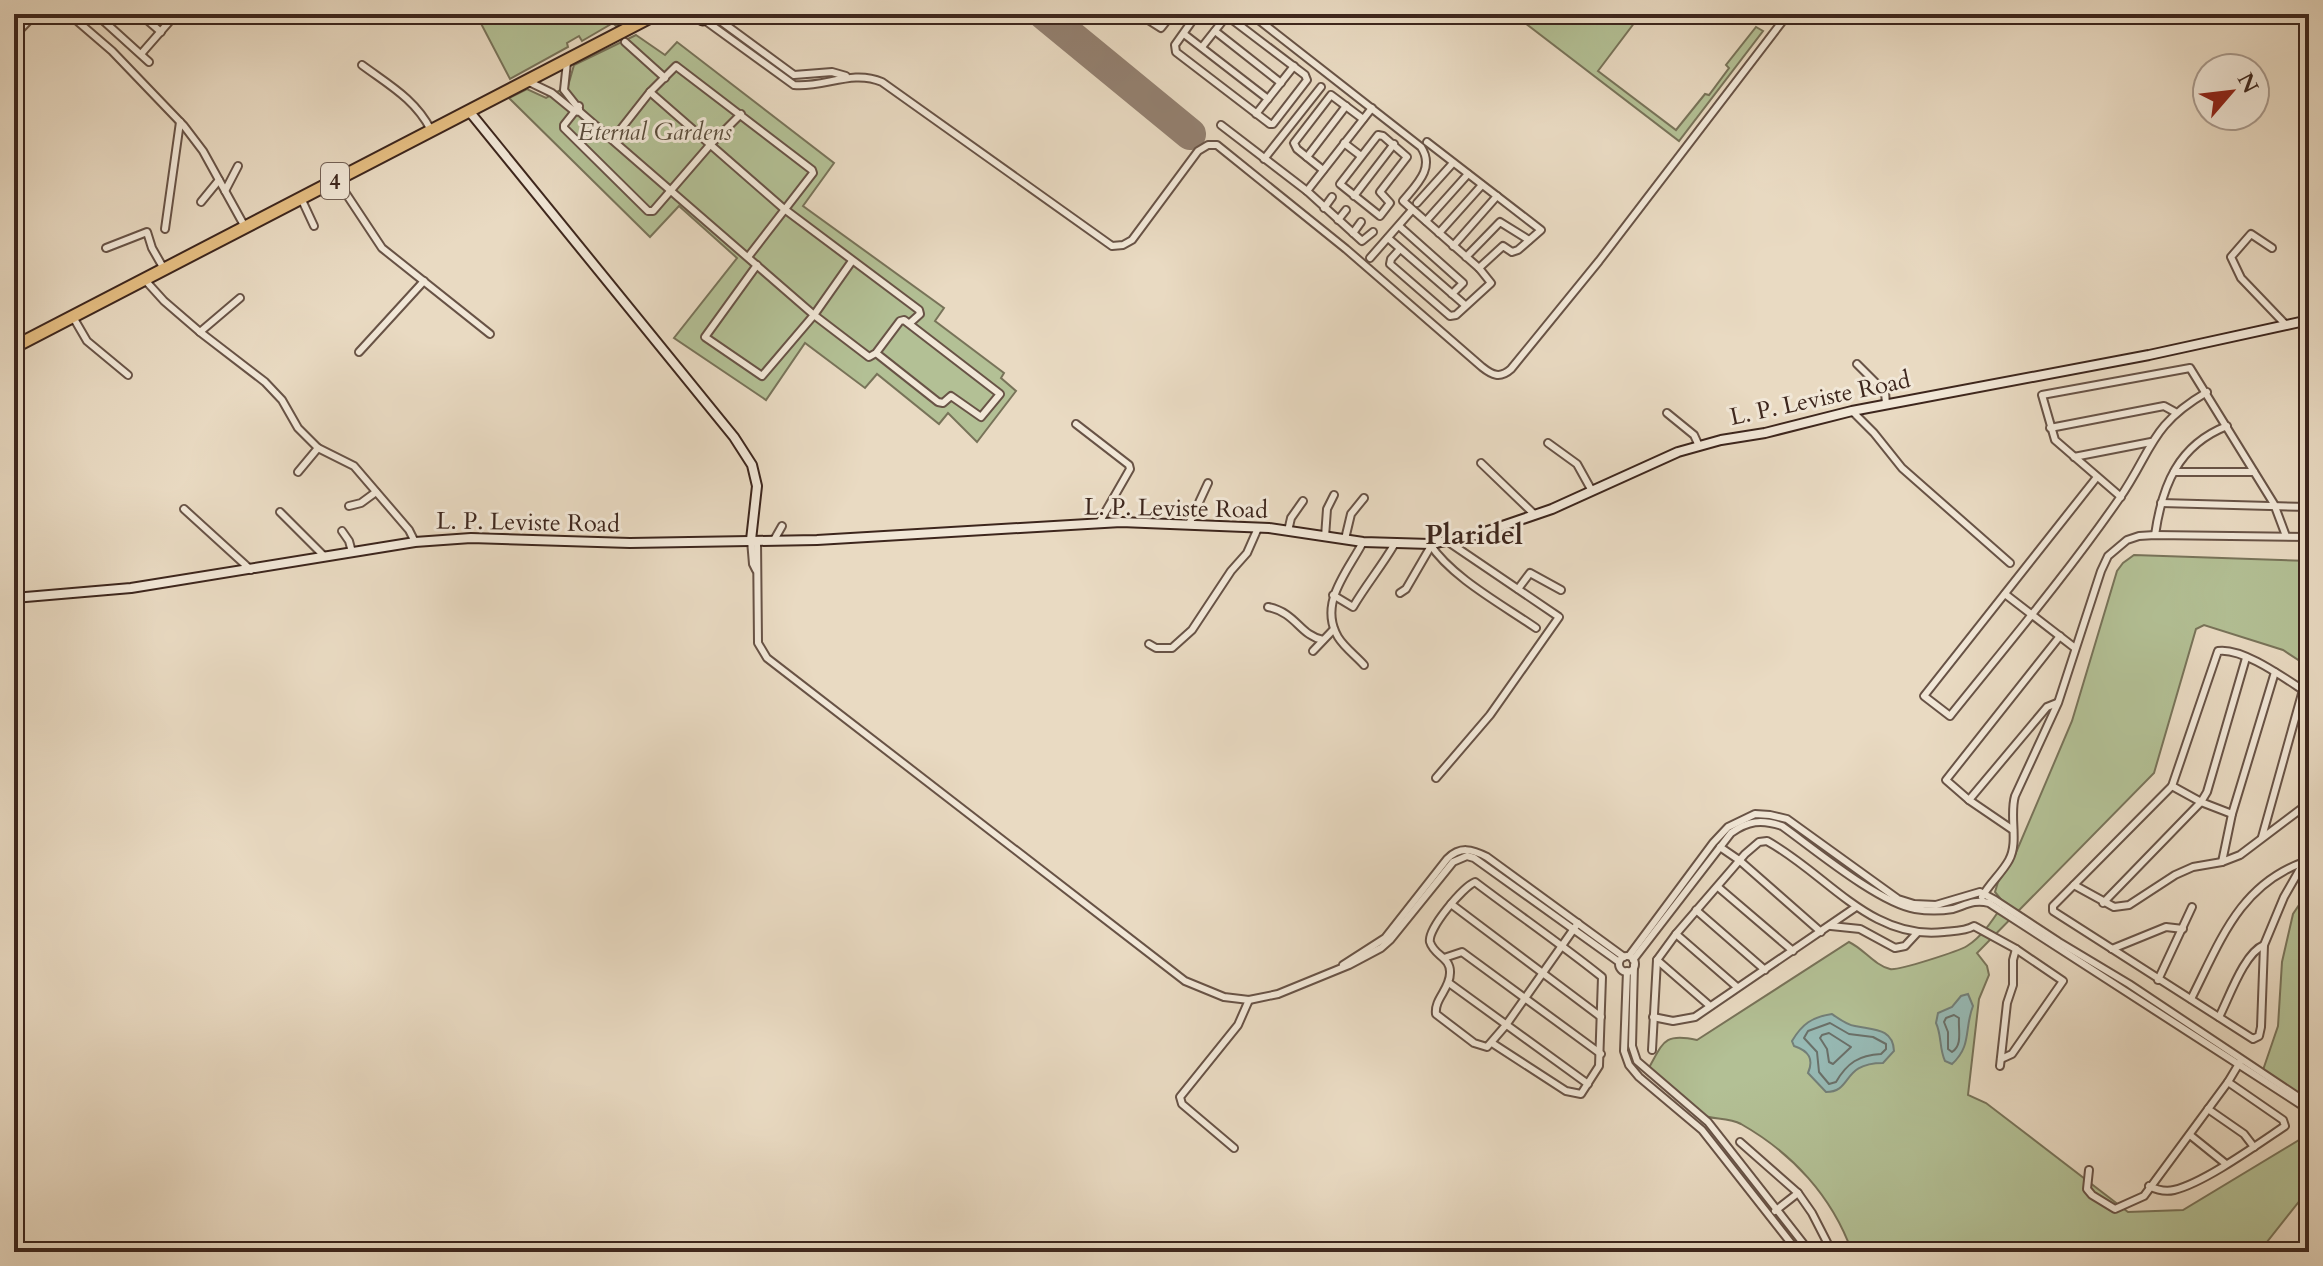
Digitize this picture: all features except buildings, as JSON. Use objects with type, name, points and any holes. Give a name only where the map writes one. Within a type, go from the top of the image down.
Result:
[{"type":"highway","name":"4","points":[[14,347],[656,14]]},
{"type":"main road","points":[[469,111],[734,437],[752,465],[757,486],[754,538]]},
{"type":"main road","name":"L. P. Leviste Road","points":[[14,598],[131,588],[415,542],[471,538],[630,543],[754,538],[817,540],[1099,523],[1258,528],[1363,542],[1431,545],[1476,535],[1535,515],[1678,452],[1721,440],[2309,320]]},
{"type":"street","points":[[14,36],[35,14]]},
{"type":"street","points":[[69,14],[112,51],[180,122],[203,151],[245,227]]},
{"type":"street","points":[[96,14],[149,62]]},
{"type":"street","points":[[140,14],[161,32]]},
{"type":"street","points":[[141,54],[176,14]]},
{"type":"street","points":[[1140,14],[1161,28],[1172,14]]},
{"type":"street","points":[[1251,14],[1421,147],[1428,163],[1425,173],[1403,201],[1436,210]]},
{"type":"street","points":[[701,15],[794,85],[850,77],[882,82],[1112,246],[1132,240],[1198,151],[1208,145],[1217,145],[1346,249],[1482,367],[1500,376],[1511,369],[1599,261],[1788,14]]},
{"type":"street","points":[[701,15],[794,75],[832,72],[850,77]]},
{"type":"street","points":[[1195,15],[1174,49],[1273,124],[1307,80],[1294,66],[1228,17],[1202,47]]},
{"type":"street","points":[[1215,31],[1281,83]]},
{"type":"street","points":[[1184,34],[1268,99]]},
{"type":"street","points":[[625,42],[665,78]]},
{"type":"street","points":[[567,60],[566,92],[578,110]]},
{"type":"street","points":[[362,65],[421,110],[431,131]]},
{"type":"street","points":[[613,139],[650,92],[676,66],[812,170],[813,173],[748,257]]},
{"type":"street","points":[[1256,114],[1294,66]]},
{"type":"street","points":[[816,73],[817,83]]},
{"type":"street","points":[[527,81],[578,110],[814,315],[869,357],[904,320],[999,390],[1000,394],[984,416],[979,417],[951,396],[943,403],[938,402],[876,353]]},
{"type":"street","points":[[552,93],[565,84]]},
{"type":"street","points":[[1264,159],[1321,87]]},
{"type":"street","points":[[650,92],[783,208],[919,310],[920,314],[910,323]]},
{"type":"street","points":[[1323,170],[1294,146],[1331,95],[1363,119]]},
{"type":"street","points":[[1307,157],[1346,106]]},
{"type":"street","points":[[1307,190],[1372,108]]},
{"type":"street","points":[[578,110],[564,128],[648,211],[653,211],[741,114]]},
{"type":"street","points":[[165,229],[180,122]]},
{"type":"street","points":[[1221,125],[1307,190],[1353,233],[1365,241],[1373,232]]},
{"type":"street","points":[[1378,135],[1394,144],[1407,157],[1380,192],[1390,203],[1380,216],[1340,184],[1378,135]]},
{"type":"street","points":[[1427,142],[1541,230],[1512,252],[1503,246],[1479,268]]},
{"type":"street","points":[[1344,143],[1361,156]]},
{"type":"street","points":[[1354,196],[1394,144]]},
{"type":"street","points":[[1370,258],[1453,163]]},
{"type":"street","points":[[225,191],[238,166]]},
{"type":"street","points":[[1426,221],[1468,174]]},
{"type":"street","points":[[201,202],[219,180]]},
{"type":"street","points":[[337,180],[382,248],[490,334]]},
{"type":"street","points":[[1439,233],[1482,185]]},
{"type":"street","points":[[1453,246],[1497,196]]},
{"type":"street","points":[[1324,208],[1332,197]]},
{"type":"street","points":[[301,198],[314,226]]},
{"type":"street","points":[[1400,249],[1390,264],[1450,316],[1456,315],[1491,283],[1479,268],[1426,221],[1417,203]]},
{"type":"street","points":[[1338,220],[1346,210]]},
{"type":"street","points":[[1353,233],[1361,222]]},
{"type":"street","points":[[1466,257],[1500,222],[1529,240]]},
{"type":"street","points":[[1399,226],[1463,283],[1452,294]]},
{"type":"street","points":[[106,248],[147,232],[164,269]]},
{"type":"street","points":[[2272,248],[2257,236],[2249,235],[2231,259],[2241,278],[2286,325]]},
{"type":"street","points":[[2257,236],[2260,247]]},
{"type":"street","points":[[1388,238],[1465,305]]},
{"type":"street","points":[[757,265],[705,337],[762,376],[814,315],[852,261]]},
{"type":"street","points":[[144,279],[200,332],[265,382],[282,400],[298,428],[318,448],[354,466],[409,530],[415,542]]},
{"type":"street","points":[[359,352],[424,281]]},
{"type":"street","points":[[200,332],[240,298]]},
{"type":"street","points":[[73,317],[87,341],[128,375]]},
{"type":"street","points":[[2149,355],[2153,375]]},
{"type":"street","points":[[1857,364],[1885,392],[1886,404]]},
{"type":"street","points":[[2121,497],[2055,440],[2042,395],[2190,368],[2274,504],[2286,536]]},
{"type":"street","points":[[2097,477],[1924,696],[1950,716],[2121,497],[2151,442],[2175,412],[2207,392]]},
{"type":"street","points":[[2050,428],[2164,406],[2175,412]]},
{"type":"street","points":[[1852,411],[1902,468],[2010,563]]},
{"type":"street","points":[[1667,413],[1691,432],[1699,446]]},
{"type":"street","points":[[1076,424],[1129,465],[1130,469],[1099,523]]},
{"type":"street","points":[[2155,535],[2161,503],[2174,472],[2193,444],[2210,432],[2227,426]]},
{"type":"street","points":[[2074,457],[2151,442]]},
{"type":"street","points":[[1548,443],[1577,464],[1592,491]]},
{"type":"street","points":[[298,472],[318,448]]},
{"type":"street","points":[[1481,463],[1535,515]]},
{"type":"street","points":[[2174,472],[2254,472]]},
{"type":"street","points":[[1189,524],[1208,483]]},
{"type":"street","points":[[349,506],[361,503],[376,492]]},
{"type":"street","points":[[1325,537],[1327,509],[1334,495]]},
{"type":"street","points":[[1345,539],[1351,514],[1364,498]]},
{"type":"street","points":[[1288,531],[1291,518],[1303,501]]},
{"type":"street","points":[[2161,503],[2309,507]]},
{"type":"street","points":[[184,509],[251,570]]},
{"type":"street","points":[[280,512],[325,557]]},
{"type":"street","points":[[774,540],[782,526]]},
{"type":"street","points":[[1149,644],[1156,648],[1172,648],[1192,630],[1231,571],[1247,553],[1258,528]]},
{"type":"street","points":[[342,531],[352,552]]},
{"type":"street","points":[[1982,897],[2010,859],[2015,796],[2058,703],[2108,556],[2127,540],[2139,536],[2309,537]]},
{"type":"street","points":[[754,538],[758,558],[758,643],[775,665],[1185,981],[1224,997],[1249,1000],[1278,994],[1342,966],[1385,938],[1447,859],[1465,850],[1474,850],[1487,857],[1628,960]]},
{"type":"street","points":[[1436,778],[1490,715],[1559,617],[1447,541]]},
{"type":"street","points":[[1363,542],[1333,595],[1331,605],[1334,629],[1339,639],[1364,665]]},
{"type":"street","points":[[1333,595],[1353,607],[1369,578],[1375,575],[1394,545]]},
{"type":"street","points":[[1400,593],[1406,589],[1431,545],[1438,555],[1476,587],[1536,628]]},
{"type":"street","points":[[1518,589],[1530,573],[1561,590]]},
{"type":"street","points":[[2005,594],[2075,648]]},
{"type":"street","points":[[1268,607],[1289,615],[1310,637],[1323,640]]},
{"type":"street","points":[[1313,651],[1334,629]]},
{"type":"street","points":[[2013,830],[1946,780],[2060,636]]},
{"type":"street","points":[[2191,999],[2241,907],[2283,869],[2304,862],[2284,897],[2264,945],[2261,1027],[2259,1036],[2253,1039],[2054,913],[2053,906],[2172,786],[2217,652],[2222,649],[2275,672],[2306,692],[2262,839]]},
{"type":"street","points":[[2103,903],[2201,802],[2207,792],[2246,658]]},
{"type":"street","points":[[2222,862],[2232,814],[2275,672]]},
{"type":"street","points":[[1969,800],[2047,707],[2058,703]]},
{"type":"street","points":[[2172,786],[2232,814]]},
{"type":"street","points":[[2074,885],[2103,903],[2114,907],[2129,905],[2175,875],[2240,855],[2306,805],[2309,789]]},
{"type":"street","points":[[1627,971],[1623,970],[1628,960],[1717,845],[1743,825],[1756,821],[1769,822],[1782,826],[1880,895],[1904,907],[1941,910],[1982,897],[1995,900],[2309,1110]]},
{"type":"street","points":[[1652,1050],[1657,960],[1739,860],[1759,842],[1767,841],[1844,895],[1856,907],[1893,926],[1917,933],[1941,933],[1974,926],[2016,949],[2063,981],[2012,1054],[2000,1062],[2016,949]]},
{"type":"street","points":[[1717,845],[1739,860],[1821,932]]},
{"type":"street","points":[[1342,966],[1349,965],[1390,940],[1453,862],[1467,856],[1574,930],[1628,960]]},
{"type":"street","points":[[1993,879],[1995,900]]},
{"type":"street","points":[[1492,1043],[1566,1091],[1581,1094],[1599,1066],[1602,977],[1562,947],[1475,882],[1466,886],[1451,904],[1430,936],[1431,945],[1450,965],[1449,983],[1436,1004],[1436,1014],[1481,1047],[1492,1043],[1562,947],[1578,923]]},
{"type":"street","points":[[1718,887],[1793,951]]},
{"type":"street","points":[[1982,897],[2127,987]]},
{"type":"street","points":[[1451,904],[1601,1017]]},
{"type":"street","points":[[1653,1017],[1673,1021],[1695,1017],[1856,907]]},
{"type":"street","points":[[2158,980],[2192,907]]},
{"type":"street","points":[[1696,910],[1765,970]]},
{"type":"street","points":[[1831,926],[1860,929],[1895,948],[1905,946],[1917,933]]},
{"type":"street","points":[[2111,949],[2166,927],[2183,929]]},
{"type":"street","points":[[1676,934],[1737,987]]},
{"type":"street","points":[[2219,1017],[2249,958],[2256,948],[2264,945]]},
{"type":"street","points":[[1444,958],[1462,952],[1601,1054]]},
{"type":"street","points":[[1628,960],[1624,1051],[1629,1065],[1702,1130],[1798,1252]]},
{"type":"street","points":[[1628,960],[1633,1055],[1646,1072],[1708,1122],[1810,1252]]},
{"type":"street","points":[[1657,960],[1710,1006]]},
{"type":"street","points":[[2127,987],[2139,968]]},
{"type":"street","points":[[1449,983],[1588,1084]]},
{"type":"street","points":[[1234,1148],[1182,1104],[1180,1097],[1238,1025],[1249,1000]]},
{"type":"street","points":[[2089,1170],[2089,1193],[2115,1209],[2140,1200],[2240,1062]]},
{"type":"street","points":[[2240,1062],[2309,1104]]},
{"type":"street","points":[[2149,1186],[2157,1190],[2176,1190],[2226,1164],[2285,1126],[2285,1122],[2228,1082]]},
{"type":"street","points":[[2208,1109],[2244,1134],[2254,1147]]},
{"type":"street","points":[[2190,1135],[2226,1164]]},
{"type":"street","points":[[1740,1142],[1798,1193],[1832,1252]]},
{"type":"street","points":[[1770,1216],[1798,1193]]},
{"type":"green space","points":[[476,14],[637,14],[616,26],[613,23],[582,41],[579,36],[567,43],[568,47],[510,79]]},
{"type":"green space","points":[[1527,14],[1641,14],[1598,71],[1676,130],[1705,94],[1709,95],[1729,68],[1726,65],[1756,27],[1763,31],[1679,141],[1521,20]]},
{"type":"green space","name":"Eternal Gardens","points":[[636,35],[665,55],[677,42],[834,163],[803,206],[944,308],[935,321],[1004,373],[1001,378],[1016,391],[977,442],[948,413],[939,424],[877,374],[865,388],[805,343],[766,400],[674,338],[737,258],[679,206],[650,237],[509,98],[527,89],[546,98],[568,86],[574,65]]},
{"type":"green space","points":[[2134,555],[2309,561],[2309,667],[2283,650],[2204,625],[2196,629],[2154,773],[1977,953],[1987,966],[1989,975],[1979,999],[1968,1095],[1986,1103],[2128,1212],[2183,1210],[2309,1134],[2309,1189],[2259,1252],[1852,1252],[1822,1195],[1793,1162],[1741,1124],[1699,1114],[1647,1071],[1665,1042],[1677,1038],[1697,1040],[1849,942],[1879,964],[1895,969],[1962,949],[1983,932],[2004,903],[1995,892],[1998,882],[2012,862],[2072,721],[2117,571]]},
{"type":"green space","points":[[2309,890],[2309,1100],[2263,1070],[2278,1026],[2282,962],[2293,914]]},
{"type":"water","points":[[1968,994],[1973,1006],[1965,1044],[1952,1064],[1945,1061],[1943,1056],[1936,1023],[1938,1013],[1952,1007],[1961,996]]},
{"type":"water","points":[[1832,1014],[1849,1024],[1886,1034],[1893,1043],[1894,1051],[1883,1063],[1860,1068],[1840,1087],[1826,1092],[1808,1073],[1809,1056],[1794,1046],[1792,1041],[1808,1022]]},
{"type":"runway","points":[[1044,14],[1190,134]]},
{"type":"district","name":"Plaridel","points":[[1474,534]]}]
